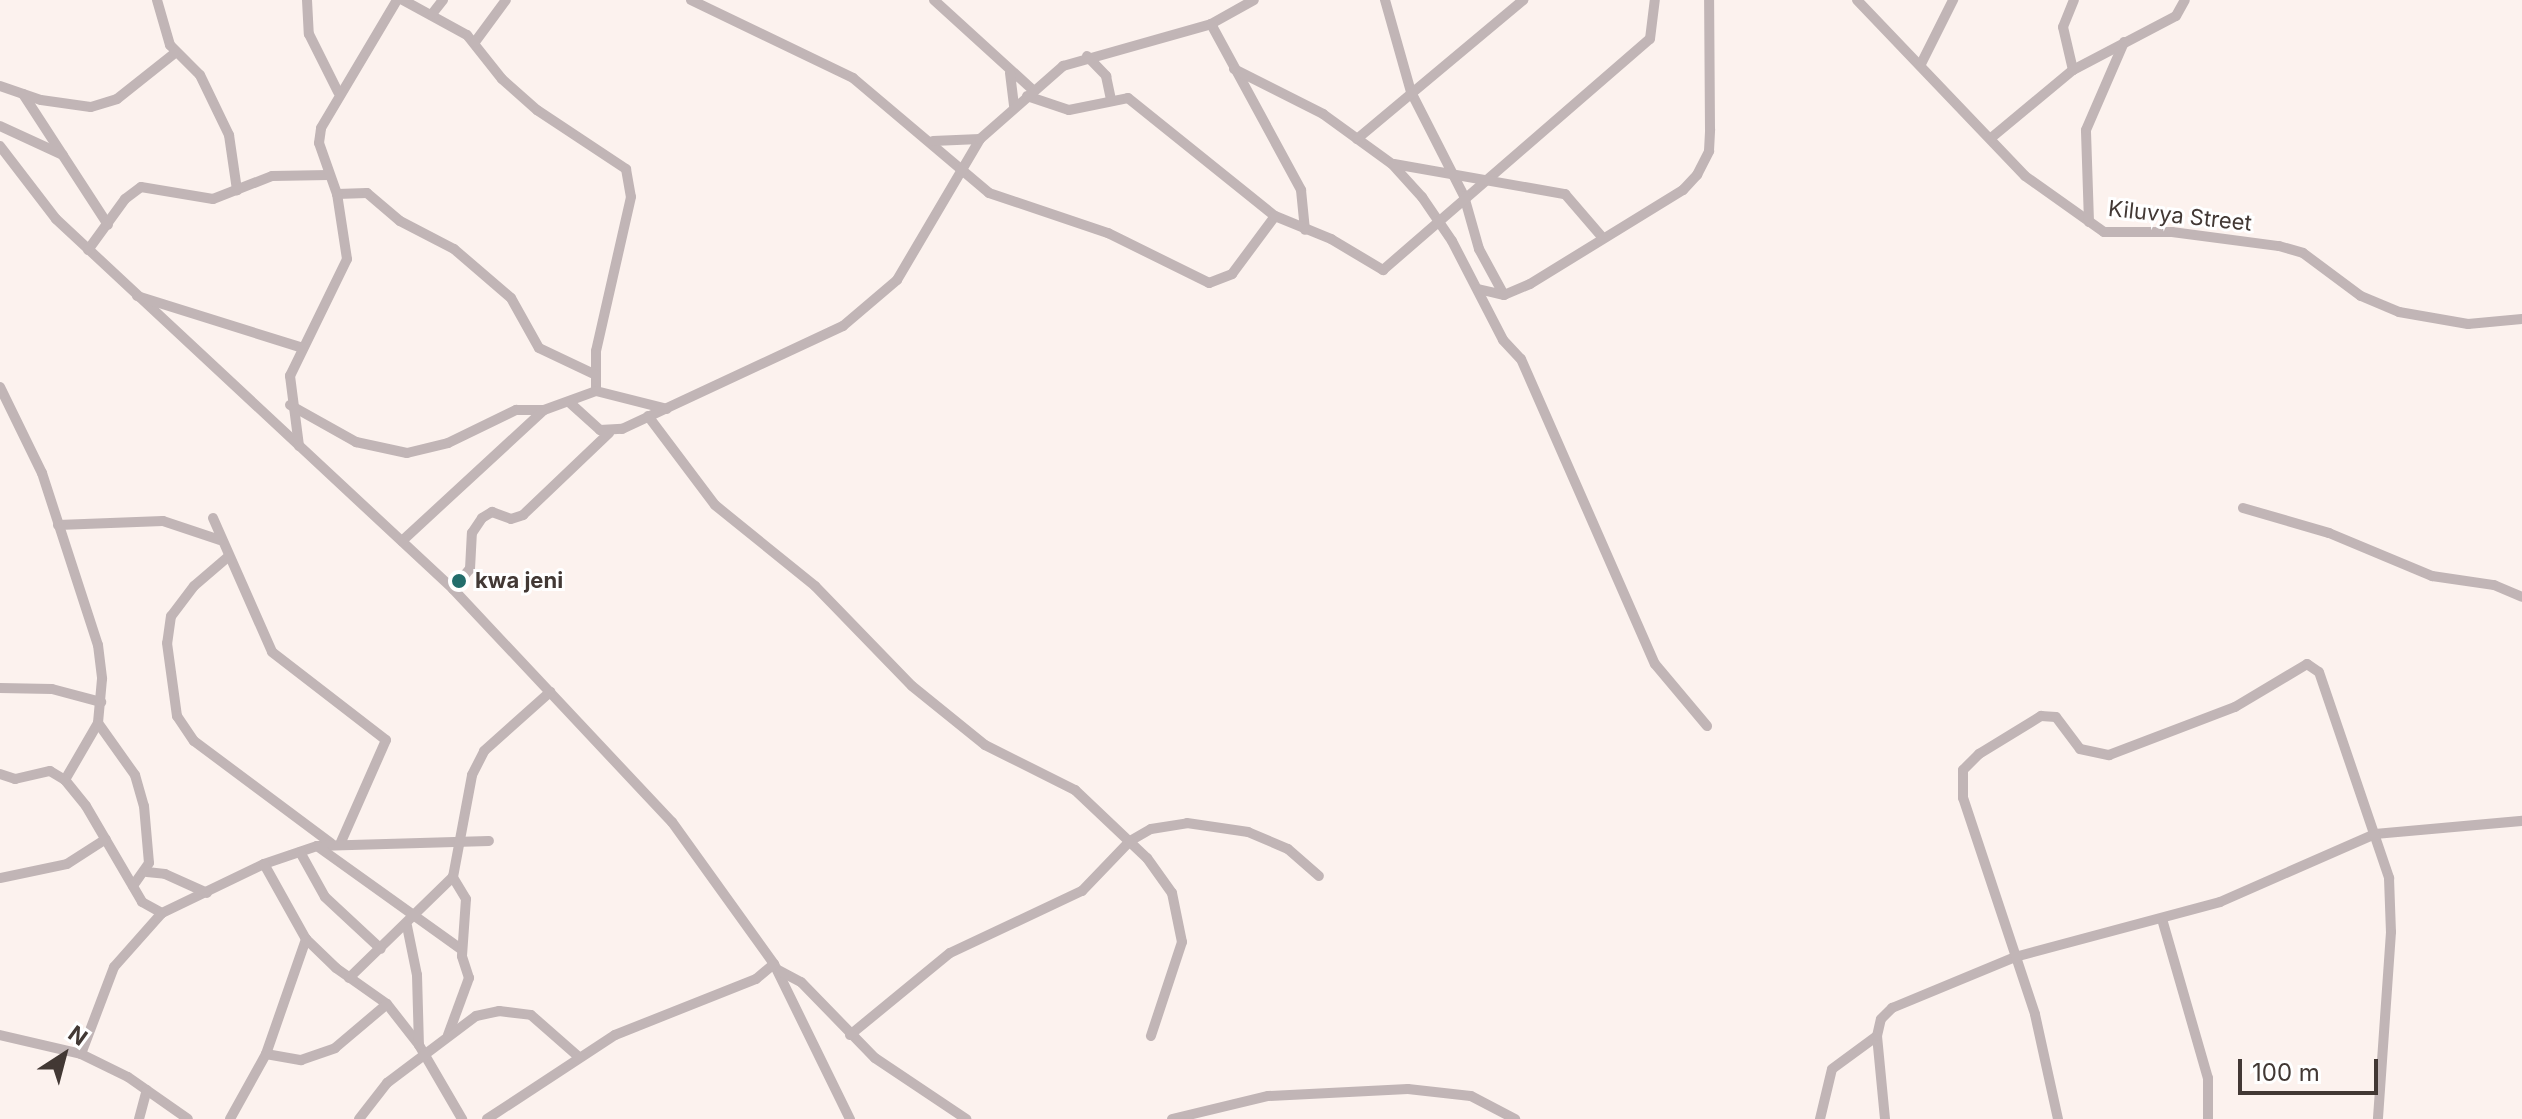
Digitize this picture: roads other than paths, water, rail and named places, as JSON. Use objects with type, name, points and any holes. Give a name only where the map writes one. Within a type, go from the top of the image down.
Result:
[{"type":"street","points":[[157,0],[176,52],[200,75],[229,135],[237,190]]},
{"type":"street","points":[[307,0],[309,34],[338,92]]},
{"type":"street","points":[[299,448],[290,405],[290,376],[300,347],[347,259],[337,194],[319,143],[338,92],[397,0]]},
{"type":"street","points":[[403,0],[432,14],[475,42],[520,96],[611,154],[630,179],[623,244],[596,351],[596,391]]},
{"type":"street","points":[[432,14],[443,0]]},
{"type":"street","points":[[475,42],[506,0]]},
{"type":"street","points":[[691,0],[853,78],[933,141],[962,170],[1004,200],[1068,217],[1209,283],[1232,274],[1275,216]]},
{"type":"street","points":[[934,0],[1031,94],[1069,110],[1111,99],[1128,98],[1275,216],[1331,239],[1377,270],[1389,266],[1464,196],[1650,39],[1655,0]]},
{"type":"street","points":[[453,589],[470,569],[472,533],[482,518],[492,512],[511,519],[523,515],[609,433],[804,346],[874,304],[919,249],[980,139],[1063,66],[1087,56],[1211,24],[1254,0]]},
{"type":"street","points":[[1385,0],[1411,92],[1464,196],[1479,249],[1504,295]]},
{"type":"street","points":[[1357,139],[1523,0]]},
{"type":"street","points":[[1478,289],[1504,295],[1571,262],[1603,238],[1683,190],[1709,151],[1709,0]]},
{"type":"street","name":"Kiluvya Street","points":[[1857,0],[2025,176],[2104,232],[2172,232],[2279,246],[2303,253],[2370,301],[2409,315],[2468,324],[2522,319]]},
{"type":"street","points":[[1921,64],[1953,0]]},
{"type":"street","points":[[2073,70],[2063,27],[2074,0]]},
{"type":"street","points":[[1991,138],[2073,70],[2176,16],[2185,0]]},
{"type":"street","points":[[1211,24],[1301,190],[1305,230]]},
{"type":"street","points":[[2089,222],[2086,130],[2124,42]]},
{"type":"street","points":[[0,86],[23,94],[91,107],[117,99],[176,52]]},
{"type":"street","points":[[1087,56],[1106,76],[1111,99]]},
{"type":"street","points":[[1234,69],[1300,98],[1392,164],[1439,221],[1503,340],[1524,364],[1591,512],[1638,633],[1664,678],[1707,726]]},
{"type":"street","points":[[1010,71],[1014,107]]},
{"type":"street","points":[[23,94],[108,225]]},
{"type":"street","points":[[0,126],[63,155]]},
{"type":"street","points":[[933,141],[980,139]]},
{"type":"street","points":[[0,146],[56,219],[132,294],[453,589],[672,822],[776,967],[850,1119]]},
{"type":"street","points":[[1392,164],[1570,196],[1603,238]]},
{"type":"street","points":[[88,250],[125,199],[141,187],[213,199],[272,176],[329,175]]},
{"type":"street","points":[[337,194],[367,193],[400,221],[454,249],[511,298],[539,348],[596,375]]},
{"type":"street","points":[[132,294],[300,347]]},
{"type":"street","points":[[0,387],[42,473],[98,645],[101,702],[98,723],[65,780]]},
{"type":"street","points":[[290,405],[356,442],[407,453],[448,443],[516,410],[544,410],[596,391],[667,409]]},
{"type":"street","points":[[569,402],[587,422],[609,433]]},
{"type":"street","points":[[402,541],[544,410]]},
{"type":"street","points":[[648,416],[715,505],[815,586],[912,686],[985,745],[1075,790],[1130,841],[1172,893],[1182,942],[1151,1036]]},
{"type":"street","points":[[2243,508],[2329,533],[2432,576],[2494,585],[2522,597]]},
{"type":"street","points":[[213,518],[220,540],[272,652],[386,740],[336,843]]},
{"type":"street","points":[[58,525],[163,521],[220,540]]},
{"type":"street","points":[[229,556],[171,616],[167,643],[177,716],[194,741],[336,843]]},
{"type":"street","points":[[2058,1119],[2035,1014],[1960,779],[1979,754],[2041,716],[2056,717],[2080,749],[2109,755],[2235,707],[2312,664],[2319,672],[2389,878],[2391,932],[2378,1119]]},
{"type":"street","points":[[0,688],[52,689],[101,702]]},
{"type":"street","points":[[448,1035],[469,978],[462,950],[466,899],[453,877],[456,841],[476,761],[550,692]]},
{"type":"street","points":[[98,723],[122,754],[140,790],[148,832],[147,872],[133,886]]},
{"type":"street","points":[[0,774],[15,779],[50,771],[65,780],[106,839],[142,902],[162,913]]},
{"type":"street","points":[[1885,1119],[1877,1036],[1881,1019],[1892,1008],[2015,957],[2220,902],[2375,834],[2522,821]]},
{"type":"street","points":[[850,1035],[950,953],[1082,891],[1130,841],[1168,824],[1217,825],[1270,840],[1319,876]]},
{"type":"street","points":[[0,878],[67,864],[106,839]]},
{"type":"street","points":[[81,1054],[114,967],[162,913],[264,864],[317,846],[336,843],[489,841]]},
{"type":"street","points":[[317,846],[462,950]]},
{"type":"street","points":[[300,852],[325,897],[381,949]]},
{"type":"street","points":[[264,864],[306,939],[349,978],[387,1004],[422,1050],[462,1119]]},
{"type":"street","points":[[147,872],[165,874],[207,893]]},
{"type":"street","points":[[349,978],[407,926],[453,877]]},
{"type":"street","points":[[2162,919],[2208,1078],[2208,1119]]},
{"type":"street","points":[[407,926],[417,975],[422,1050]]},
{"type":"street","points":[[230,1119],[266,1054],[306,939]]},
{"type":"street","points":[[776,967],[801,982],[875,1058],[966,1119]]},
{"type":"street","points":[[487,1119],[579,1057],[648,1019],[756,979],[776,967]]},
{"type":"street","points":[[266,1054],[301,1060],[335,1048],[387,1004]]},
{"type":"street","points":[[359,1119],[387,1083],[422,1050],[476,1016],[523,1014],[543,1022],[579,1057]]},
{"type":"street","points":[[0,1035],[81,1054],[147,1090],[188,1119]]},
{"type":"street","points":[[1820,1119],[1832,1069],[1877,1036]]},
{"type":"street","points":[[1172,1119],[1268,1096],[1408,1089],[1471,1096],[1515,1119]]},
{"type":"street","points":[[139,1119],[147,1090]]},
{"type":"place","name":"kwa jeni","points":[[459,581]]}]
